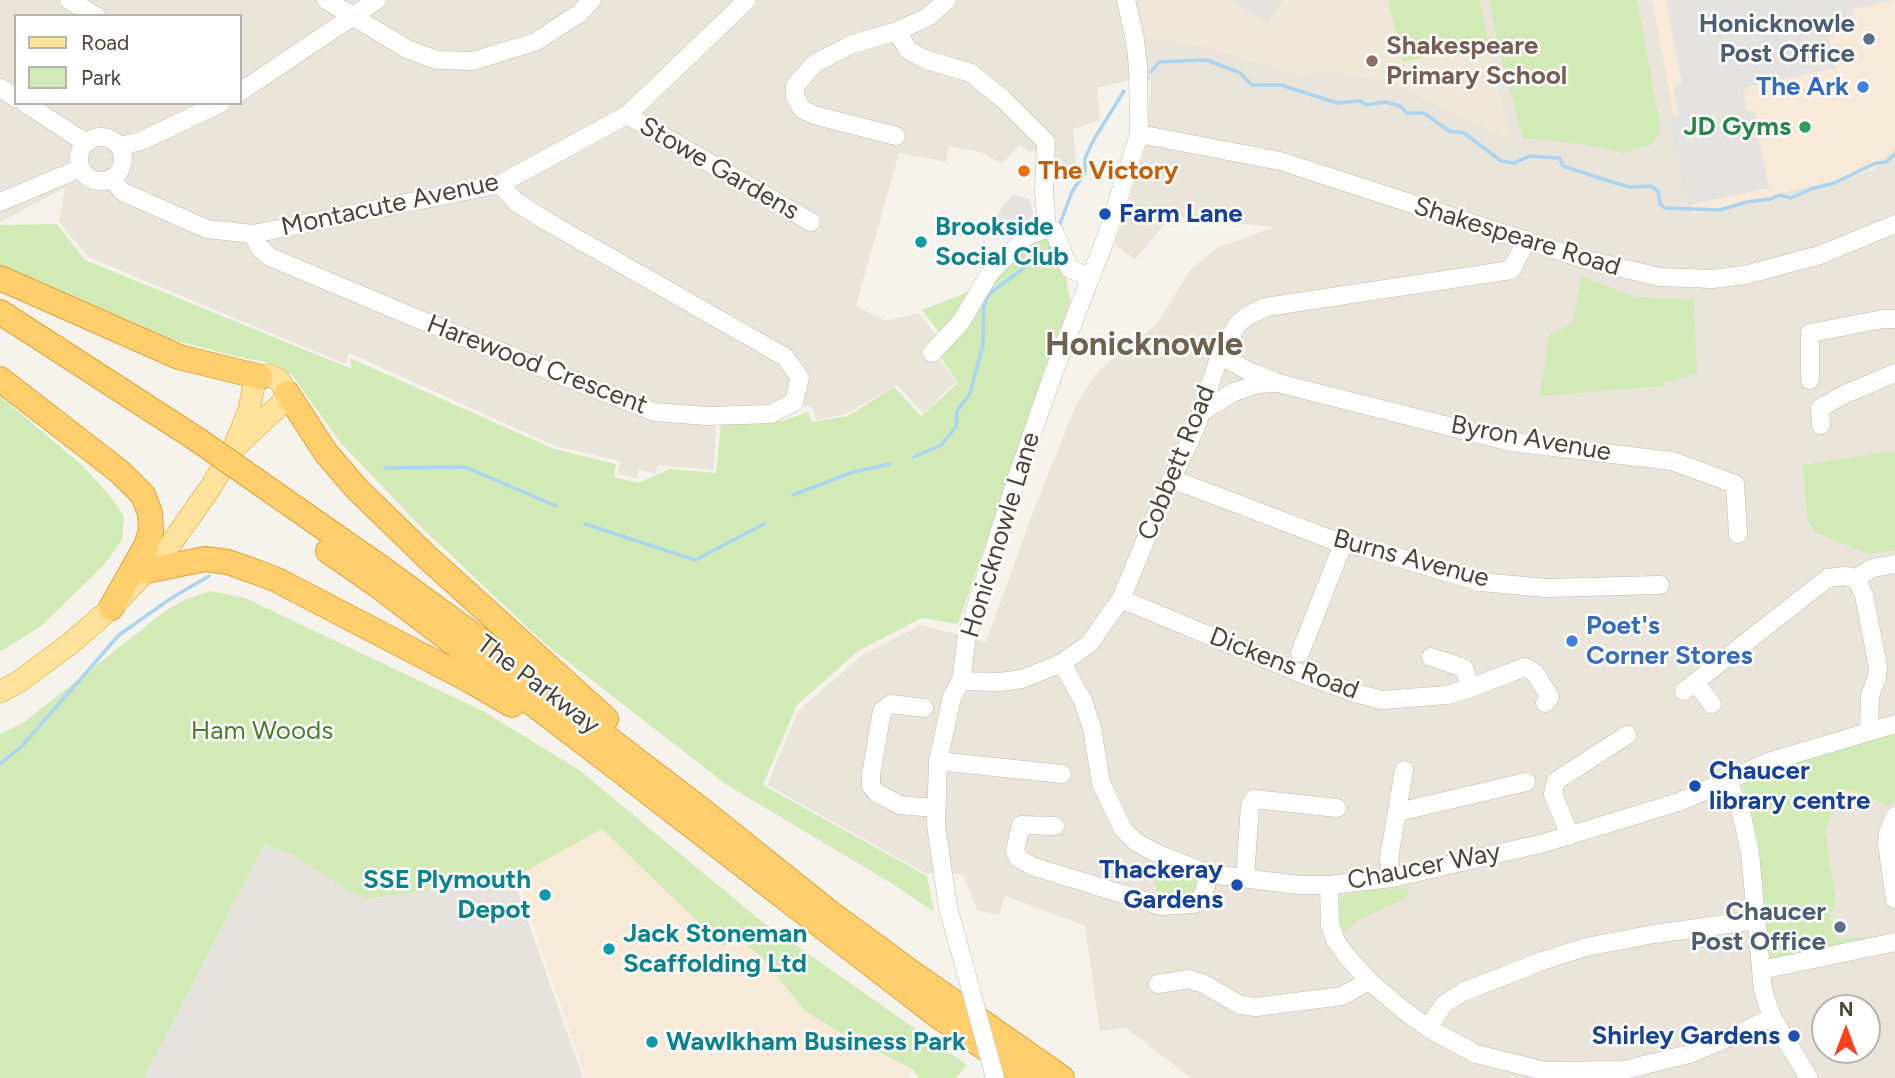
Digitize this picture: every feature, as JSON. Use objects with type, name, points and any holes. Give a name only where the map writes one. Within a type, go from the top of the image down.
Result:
[{"type":"highway","points":[[0,278],[179,357],[260,377]]},
{"type":"highway","name":"The Parkway","points":[[0,312],[254,489],[938,1016],[1029,1078]]},
{"type":"highway","name":"The Parkway","points":[[0,331],[194,447]]},
{"type":"highway","points":[[0,379],[120,472],[143,495],[150,513],[151,531],[146,546],[111,608]]},
{"type":"highway","points":[[287,393],[326,453],[357,489],[428,558],[573,688],[703,811]]},
{"type":"highway","name":"The Parkway","points":[[254,489],[380,567],[480,640],[841,920],[972,1017],[1062,1078]]},
{"type":"highway","points":[[146,571],[205,559],[228,562],[277,580],[469,680],[609,762]]},
{"type":"main road","points":[[0,692],[20,681],[71,643],[111,608],[170,545],[211,487],[233,449],[249,410],[254,384],[260,377],[269,375],[279,380],[287,393],[276,410],[233,449]]},
{"type":"street","points":[[69,0],[93,14]]},
{"type":"street","points":[[326,0],[407,49],[437,60],[473,61],[535,42],[580,13],[592,0]]},
{"type":"street","points":[[242,91],[377,0]]},
{"type":"street","name":"Montacute Avenue","points":[[111,179],[123,192],[207,229],[253,234],[500,184],[627,116],[747,0]]},
{"type":"street","points":[[896,136],[802,110],[795,97],[795,86],[814,65],[850,45],[897,31],[928,17],[947,0]]},
{"type":"street","name":"Honicknowle Lane","points":[[995,1078],[948,907],[934,808],[938,761],[952,697],[961,681],[967,636],[1017,477],[1119,199],[1139,134],[1137,56],[1126,0]]},
{"type":"street","points":[[897,31],[908,50],[924,59],[971,73],[1003,99],[1046,142],[1044,191],[1054,236],[1069,268],[1090,278]]},
{"type":"street","points":[[28,105],[86,143]]},
{"type":"street","points":[[120,146],[141,141],[217,105]]},
{"type":"street","name":"Stowe Gardens","points":[[627,116],[811,222]]},
{"type":"street","name":"Shakespeare Road","points":[[1139,134],[1280,161],[1602,264],[1667,277],[1712,279],[1745,275],[1796,263],[1894,227]]},
{"type":"street","points":[[95,137],[106,137],[120,146],[123,166],[111,179],[92,179],[81,168],[79,158],[86,143],[95,137]]},
{"type":"street","points":[[2,197],[81,168]]},
{"type":"street","name":"Harewood Crescent","points":[[253,234],[259,247],[270,257],[654,412],[707,416],[771,415],[794,402],[800,378],[785,357],[548,222],[516,202],[500,184]]},
{"type":"street","points":[[932,353],[961,322],[990,273],[1028,235],[1054,236]]},
{"type":"street","name":"Cobbett Road","points":[[961,681],[1017,680],[1043,673],[1089,644],[1121,599],[1201,412],[1220,355],[1237,325],[1247,316],[1266,307],[1511,270],[1527,240]]},
{"type":"street","points":[[1810,380],[1810,333],[1884,318],[1895,319]]},
{"type":"street","name":"Byron Avenue","points":[[1220,355],[1250,372],[1278,383],[1511,442],[1672,461],[1735,484],[1738,534]]},
{"type":"street","points":[[1821,425],[1820,408],[1894,371]]},
{"type":"street","name":"Byron Avenue","points":[[1201,412],[1234,392],[1258,384],[1278,383]]},
{"type":"street","name":"Burns Avenue","points":[[1172,478],[1343,544],[1366,548],[1481,582],[1546,588],[1660,585]]},
{"type":"street","points":[[1300,653],[1320,628],[1343,544]]},
{"type":"street","points":[[1712,704],[1690,687],[1828,578],[1856,578],[1872,568],[1895,564]]},
{"type":"street","points":[[1856,578],[1864,595],[1878,667],[1868,708],[1869,731]]},
{"type":"street","name":"Dickens Road","points":[[1121,599],[1299,673],[1382,700],[1428,697],[1471,688],[1525,667],[1535,673],[1550,697],[1545,703]]},
{"type":"street","points":[[1431,657],[1464,668],[1471,688]]},
{"type":"street","name":"Chaucer Way","points":[[1062,663],[1083,701],[1092,728],[1101,783],[1123,829],[1136,842],[1209,874],[1299,885],[1329,885],[1392,878],[1570,836],[1679,802],[1771,761],[1895,724]]},
{"type":"street","points":[[924,708],[891,704],[882,711],[871,775],[872,786],[877,793],[900,804],[934,808]]},
{"type":"street","points":[[1570,836],[1553,794],[1556,780],[1628,735]]},
{"type":"street","points":[[938,761],[1062,774]]},
{"type":"street","points":[[1392,878],[1389,858],[1404,770]]},
{"type":"street","points":[[1728,780],[1742,816],[1750,853],[1763,990],[1772,1017],[1809,1078]]},
{"type":"street","points":[[1398,813],[1526,782]]},
{"type":"street","points":[[1245,877],[1250,806],[1254,799],[1337,808]]},
{"type":"street","points":[[1895,816],[1887,844],[1895,899]]},
{"type":"street","points":[[1055,826],[1021,825],[1015,850],[1022,862],[1161,906],[1194,904],[1203,895],[1209,874]]},
{"type":"street","points":[[1329,885],[1330,925],[1336,941],[1369,981],[1428,1028],[1471,1053],[1542,1075],[1625,1070],[1689,1054],[1772,1017]]},
{"type":"street","points":[[1129,915],[1137,898]]},
{"type":"street","points":[[1428,1028],[1444,1004],[1463,992],[1542,961],[1586,947],[1654,934],[1756,920]]},
{"type":"street","points":[[1761,970],[1895,942]]},
{"type":"street","points":[[1166,977],[1189,979],[1240,1006],[1256,1007],[1342,996],[1369,981]]},
{"type":"shaded area","points":[[0,0],[1895,0],[1895,732],[1746,778],[1744,790],[1758,841],[1768,951],[1884,938],[1836,939],[1829,912],[1835,893],[1825,831],[1843,790],[1850,790],[1890,806],[1895,801],[1895,1078],[1191,1078],[1126,1028],[1100,1031],[1085,926],[1005,896],[999,915],[977,910],[963,874],[925,873],[767,785],[798,711],[862,655],[921,625],[986,642],[1075,407],[1098,371],[1157,324],[1190,270],[1217,248],[1274,227],[1172,216],[1135,259],[1115,245],[1145,148],[1151,80],[1126,81],[1097,88],[1100,120],[1073,129],[1077,172],[1051,178],[1048,149],[1029,152],[1020,145],[1002,164],[981,152],[949,146],[946,162],[899,153],[856,306],[886,321],[919,313],[938,337],[928,344],[956,382],[923,413],[897,385],[846,414],[816,420],[813,408],[795,402],[716,416],[714,470],[658,465],[655,474],[639,469],[637,479],[618,474],[620,461],[555,446],[349,353],[345,364],[88,257],[59,222],[65,188],[0,222]]},
{"type":"shaded area","name":"Shakespeare Primary School","points":[[1139,0],[1479,0],[1510,140],[1392,83],[1331,72],[1297,75],[1213,49],[1146,37]]},
{"type":"shaded area","points":[[1231,0],[1282,0],[1268,23]]},
{"type":"shaded area","points":[[1652,0],[1895,0],[1895,148],[1873,171],[1693,215]]},
{"type":"shaded area","points":[[1666,0],[1895,0],[1852,9],[1854,20],[1847,32],[1829,37],[1836,68],[1743,90],[1746,109],[1755,111],[1769,188],[1688,205],[1669,118],[1679,115],[1673,86],[1682,83]]},
{"type":"shaded area","points":[[1013,195],[1030,199],[1033,213],[1025,228],[1004,239],[993,218]]},
{"type":"shaded area","points":[[602,829],[723,946],[730,931],[765,961],[805,1011],[842,1034],[912,1070],[907,1078],[585,1078],[511,860]]},
{"type":"shaded area","points":[[264,844],[298,858],[345,889],[368,899],[513,878],[583,1078],[144,1078]]},
{"type":"green space","points":[[1388,0],[1479,0],[1489,42],[1403,62]]},
{"type":"green space","points":[[1489,0],[1637,0],[1661,132],[1652,144],[1623,153],[1589,145],[1523,138]]},
{"type":"green space","points":[[57,224],[85,260],[352,369],[350,358],[554,449],[616,464],[614,477],[638,483],[670,469],[716,473],[721,424],[782,421],[808,412],[812,422],[848,416],[894,387],[921,416],[958,383],[932,345],[942,336],[922,310],[973,290],[1030,243],[1047,236],[1066,276],[1070,302],[958,624],[922,618],[858,651],[797,705],[763,785],[927,876],[934,912],[893,884],[727,785],[544,643],[418,524],[340,442],[292,375],[274,364],[169,339],[0,267],[0,225]]},
{"type":"green space","points":[[1581,276],[1635,297],[1694,300],[1697,374],[1665,382],[1664,386],[1540,396],[1549,335],[1573,323]]},
{"type":"green space","points":[[0,396],[83,466],[111,497],[124,517],[122,540],[103,566],[41,626],[0,652]]},
{"type":"green space","points":[[1895,451],[1895,550],[1868,554],[1815,532],[1808,522],[1803,465]]},
{"type":"green space","name":"Ham Woods","points":[[210,591],[245,598],[483,711],[579,770],[760,920],[967,1065],[956,1078],[919,1078],[912,1069],[842,1034],[805,1011],[765,961],[731,931],[724,947],[602,829],[513,878],[367,899],[345,889],[298,858],[264,844],[144,1078],[0,1078],[0,734],[23,723],[165,611],[186,599]]},
{"type":"green space","points":[[1895,731],[1895,801],[1890,806],[1850,790],[1843,790],[1825,831],[1835,893],[1834,907],[1829,913],[1836,938],[1884,938],[1771,959],[1768,951],[1758,841],[1743,787],[1746,781]]},
{"type":"green space","points":[[1160,867],[1190,875],[1199,887],[1193,895],[1159,898],[1154,878]]},
{"type":"green space","points":[[1407,888],[1409,892],[1406,898],[1359,920],[1342,933],[1337,900],[1344,895]]},
{"type":"waterway","points":[[1151,72],[1159,62],[1207,60],[1240,73],[1252,85],[1281,85],[1337,103],[1360,101],[1366,105],[1385,102],[1400,106],[1407,113],[1424,113],[1449,131],[1464,133],[1501,161],[1514,163],[1530,156],[1560,158],[1563,166],[1612,182],[1630,187],[1651,186],[1658,191],[1660,204],[1665,208],[1720,210],[1780,195],[1791,198],[1834,183],[1876,163],[1886,162],[1895,154]]},
{"type":"waterway","points":[[1058,229],[1072,192],[1085,172],[1085,158],[1093,141],[1124,91]]},
{"type":"waterway","points":[[914,457],[941,445],[956,427],[957,411],[970,394],[983,344],[984,305],[988,295],[1033,261],[1047,255],[1052,243]]},
{"type":"waterway","points":[[793,495],[853,472],[890,464]]},
{"type":"waterway","points":[[385,468],[465,467],[556,506]]},
{"type":"waterway","points":[[585,524],[695,560],[764,524]]},
{"type":"waterway","points":[[0,764],[22,746],[119,635],[170,599],[209,576]]},
{"type":"place","name":"Honicknowle Post Office","points":[[1869,39]]},
{"type":"place","name":"Shakespeare Primary School","points":[[1372,61]]},
{"type":"place","name":"The Ark","points":[[1863,87]]},
{"type":"place","name":"JD Gyms","points":[[1805,127]]},
{"type":"place","name":"The Victory","points":[[1024,171]]},
{"type":"place","name":"Farm Lane","points":[[1105,214]]},
{"type":"place","name":"Brookside Social Club","points":[[921,242]]},
{"type":"place","name":"Poet's Corner Stores","points":[[1572,641]]},
{"type":"place","name":"Chaucer library centre","points":[[1695,786]]},
{"type":"place","name":"Thackeray Gardens","points":[[1237,885]]},
{"type":"place","name":"SSE Plymouth Depot","points":[[545,895]]},
{"type":"place","name":"Chaucer Post Office","points":[[1840,927]]},
{"type":"place","name":"Jack Stoneman Scaffolding Ltd","points":[[609,949]]},
{"type":"place","name":"Shirley Gardens","points":[[1794,1036]]},
{"type":"place","name":"Wawlkham Business Park","points":[[652,1042]]},
{"type":"district","name":"Honicknowle","points":[[1144,345]]}]
